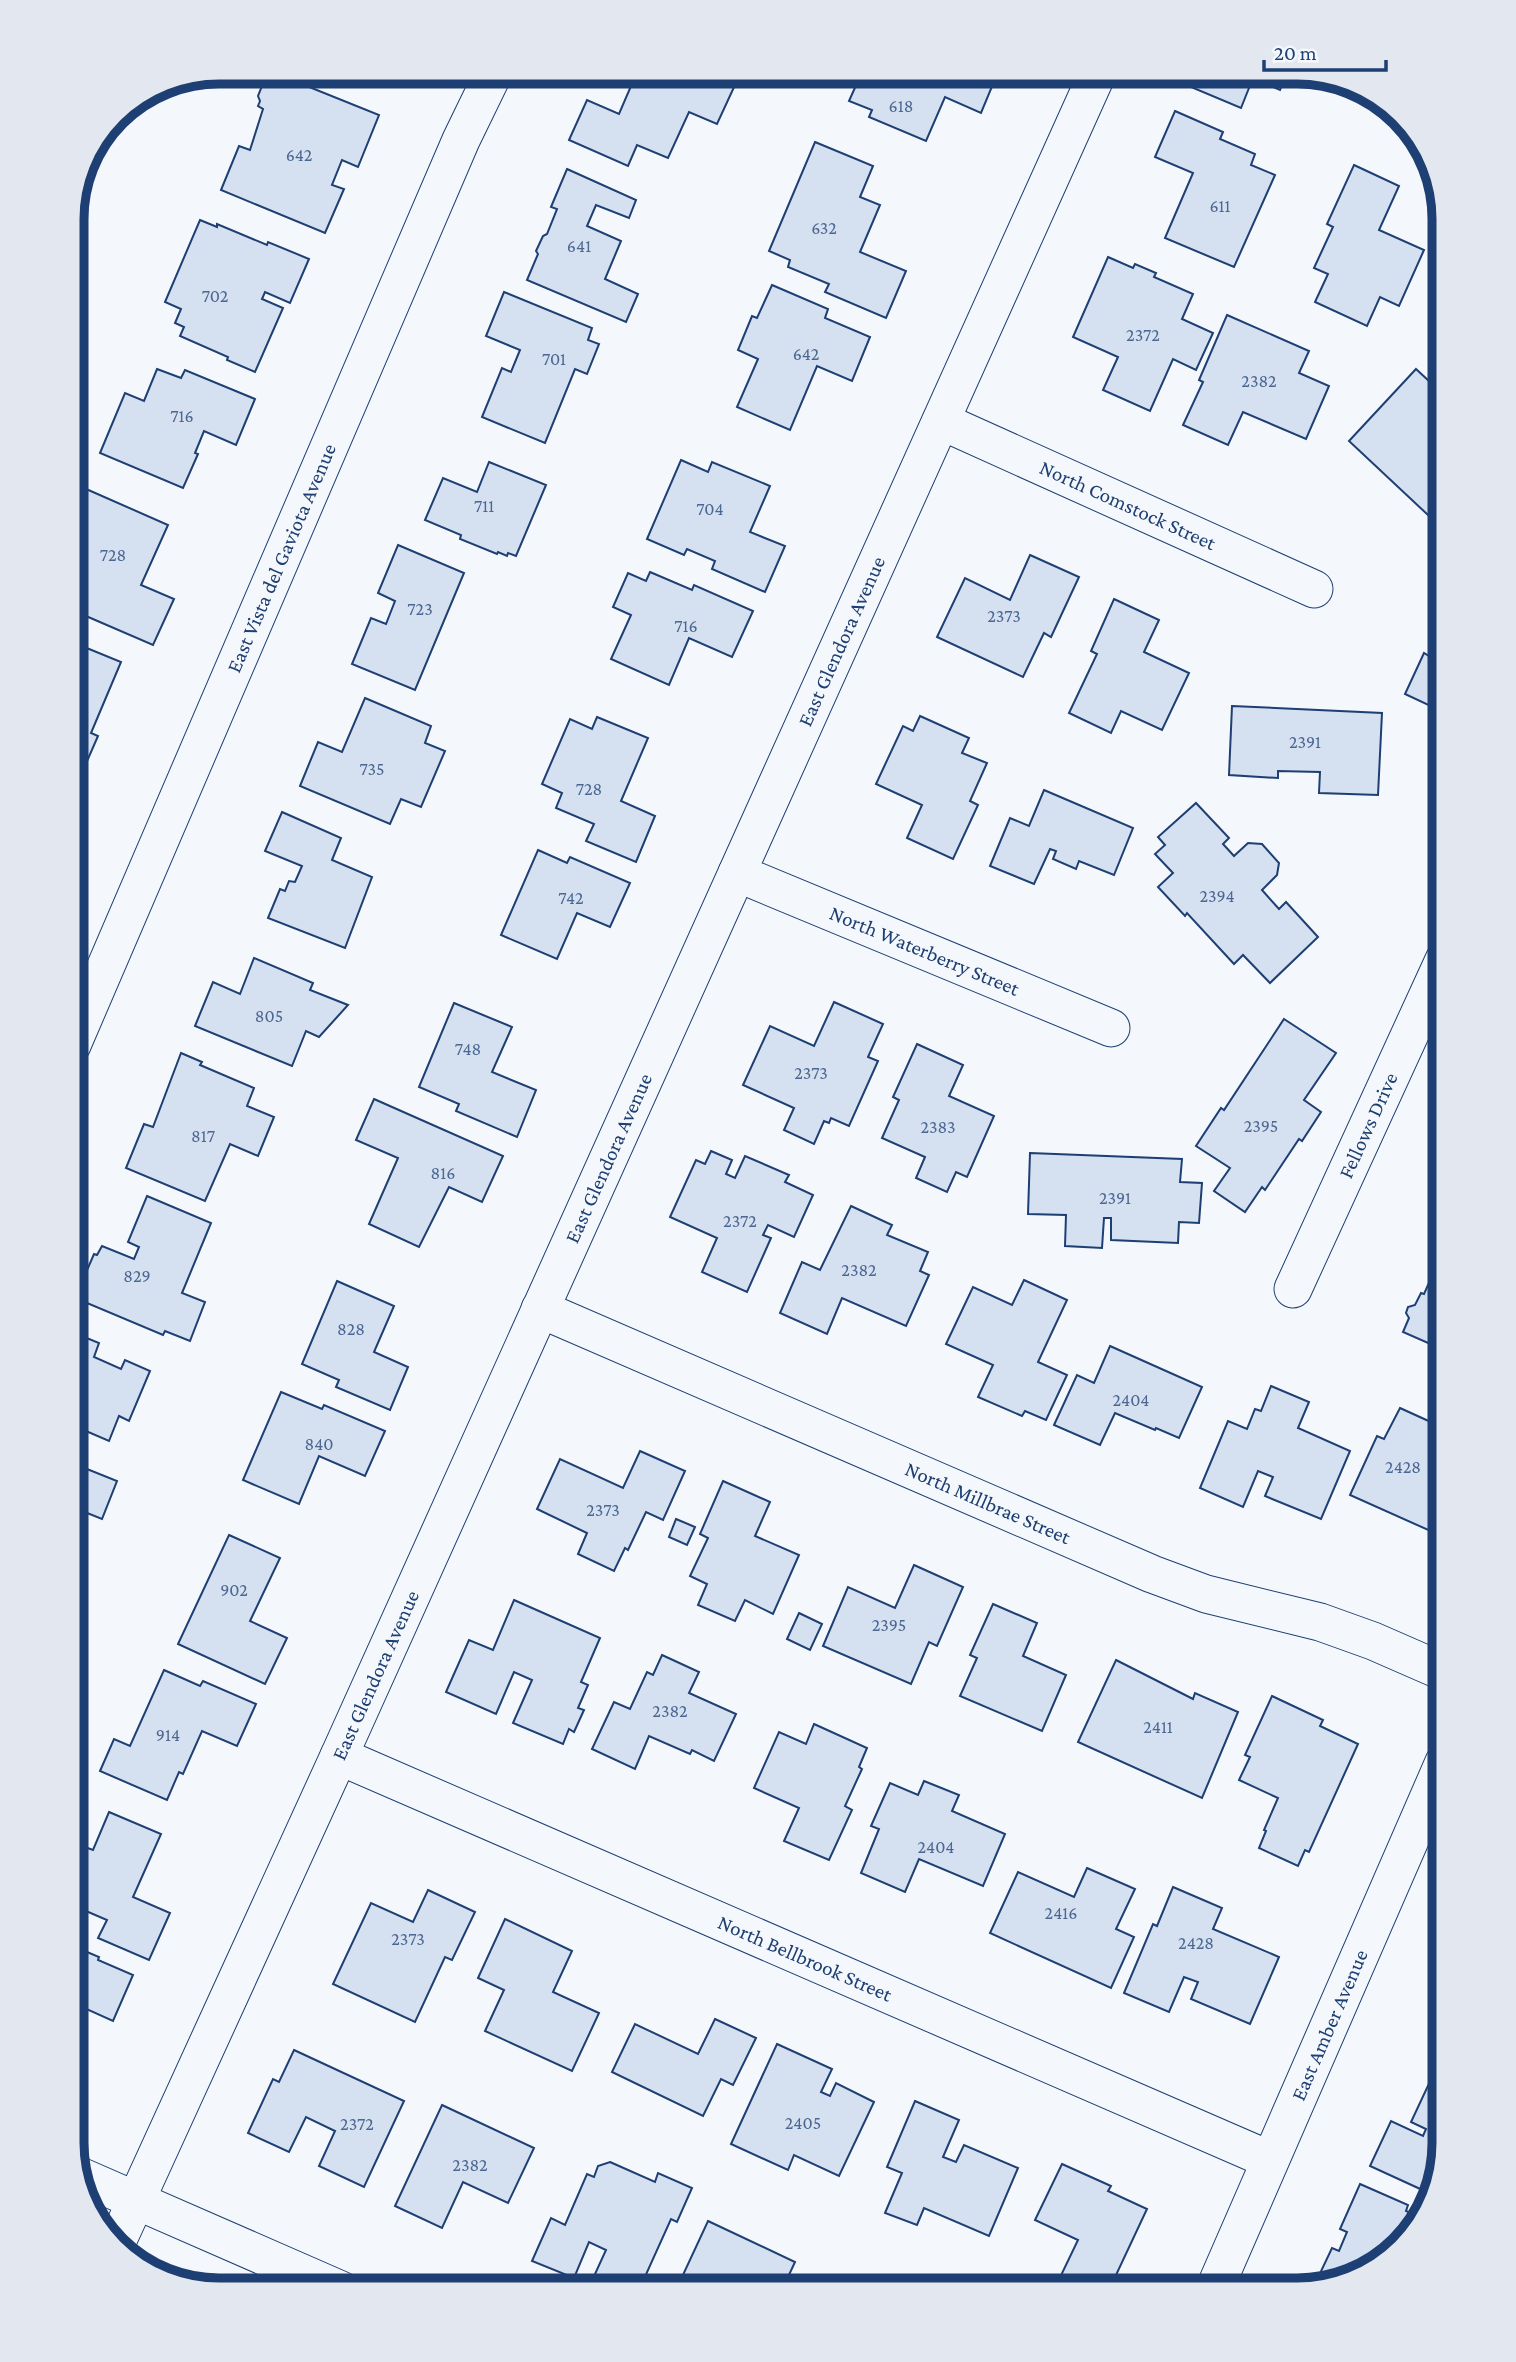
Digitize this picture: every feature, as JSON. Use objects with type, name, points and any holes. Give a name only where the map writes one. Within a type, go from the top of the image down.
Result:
[{"type":"street","name":"East Vista del Gaviota Avenue","points":[[84,1017],[455,153],[488,84]]},
{"type":"street","name":"East Glendora Avenue","points":[[120,2235],[1093,84]]},
{"type":"street","name":"North Comstock Street","points":[[942,421],[1314,589]]},
{"type":"street","name":"North Waterberry Street","points":[[737,873],[1111,1028]]},
{"type":"street","name":"Fellows Drive","points":[[1293,1289],[1432,986]]},
{"type":"street","name":"North Millbrae Street","points":[[540,1310],[1152,1574],[1206,1594],[1320,1622],[1432,1667]]},
{"type":"street","name":"North Bellbrook Street","points":[[339,1756],[1270,2161]]},
{"type":"street","name":"East Amber Avenue","points":[[1219,2278],[1432,1790]]},
{"type":"street","points":[[90,2181],[313,2278]]},
{"type":"building","points":[[263,84],[302,84],[379,115],[358,167],[342,160],[332,185],[344,189],[325,233],[221,190],[239,146],[250,150],[263,109],[258,106],[258,96]]},
{"type":"building","points":[[632,84],[735,85],[717,124],[689,112],[668,158],[637,145],[628,166],[569,140],[587,100],[619,114]]},
{"type":"building","points":[[857,84],[993,84],[981,113],[945,97],[926,141],[869,117],[872,110],[849,101]]},
{"type":"building","points":[[1192,84],[1251,84],[1241,108],[1191,87]]},
{"type":"building","points":[[1266,84],[1282,84],[1280,90]]},
{"type":"building","points":[[1175,111],[1223,132],[1220,139],[1255,154],[1251,165],[1275,175],[1234,267],[1165,238],[1193,173],[1155,157]]},
{"type":"building","points":[[815,142],[873,166],[860,197],[880,205],[860,252],[906,271],[886,318],[825,292],[829,284],[788,267],[790,260],[769,251]]},
{"type":"building","points":[[1354,165],[1399,186],[1379,230],[1424,250],[1399,306],[1380,297],[1367,326],[1315,302],[1328,274],[1314,268],[1333,227],[1327,224]]},
{"type":"building","points":[[567,169],[636,200],[629,218],[596,205],[587,226],[621,241],[605,279],[638,294],[626,322],[527,280],[538,254],[536,251],[543,236],[547,234],[557,209],[551,207]]},
{"type":"building","points":[[200,220],[217,227],[217,224],[267,245],[268,242],[309,259],[290,303],[265,292],[262,299],[283,308],[255,372],[180,336],[184,327],[175,323],[181,309],[165,302]]},
{"type":"building","points":[[1108,257],[1133,268],[1135,264],[1156,273],[1154,277],[1193,294],[1182,319],[1213,333],[1196,370],[1173,359],[1150,411],[1103,390],[1118,357],[1073,337]]},
{"type":"building","points":[[772,285],[828,309],[825,318],[870,337],[852,381],[817,366],[790,430],[737,407],[758,359],[738,350],[752,316],[757,318]]},
{"type":"building","points":[[504,292],[592,328],[588,340],[599,344],[587,374],[575,369],[545,443],[482,417],[502,368],[511,372],[520,350],[486,336]]},
{"type":"building","points":[[1227,315],[1309,351],[1299,373],[1329,386],[1306,439],[1243,412],[1228,445],[1183,425],[1203,382],[1199,380]]},
{"type":"building","points":[[157,369],[181,378],[185,370],[255,399],[236,445],[204,431],[195,453],[198,454],[183,488],[100,453],[125,393],[144,401]]},
{"type":"building","points":[[1416,369],[1432,384],[1432,519],[1349,441]]},
{"type":"building","points":[[681,460],[708,472],[712,462],[770,486],[750,532],[785,546],[765,592],[712,569],[715,561],[687,549],[684,555],[647,539]]},
{"type":"building","points":[[489,462],[546,485],[516,556],[508,553],[507,556],[498,552],[497,554],[460,539],[461,535],[425,520],[443,478],[477,492]]},
{"type":"building","points":[[84,488],[168,525],[141,585],[174,599],[153,645],[84,615]]},
{"type":"building","points":[[398,545],[464,573],[415,690],[352,664],[371,618],[386,624],[395,601],[378,593]]},
{"type":"building","points":[[1030,555],[1079,577],[1051,637],[1044,633],[1023,677],[937,637],[965,578],[1010,600]]},
{"type":"building","points":[[650,572],[692,590],[694,585],[753,611],[732,657],[689,638],[669,685],[611,659],[631,615],[613,607],[628,573],[646,581]]},
{"type":"building","points":[[1114,599],[1159,620],[1144,652],[1189,673],[1162,730],[1121,711],[1111,733],[1069,713],[1097,654],[1091,651]]},
{"type":"building","points":[[84,647],[121,662],[91,733],[98,736],[84,768]]},
{"type":"building","points":[[1432,649],[1432,707],[1405,694],[1424,653],[1429,656]]},
{"type":"building","points":[[365,698],[431,726],[425,743],[445,751],[421,807],[401,799],[390,824],[300,786],[318,742],[342,752]]},
{"type":"building","points":[[1232,706],[1382,713],[1378,795],[1319,793],[1320,772],[1278,771],[1278,778],[1229,775]]},
{"type":"building","points":[[920,716],[969,738],[962,753],[987,763],[970,801],[978,805],[953,859],[907,838],[922,805],[876,784],[903,726],[913,731]]},
{"type":"building","points":[[597,717],[648,738],[621,801],[655,816],[636,862],[586,841],[594,824],[556,808],[562,793],[542,784],[570,719],[592,729]]},
{"type":"building","points":[[1044,790],[1133,828],[1114,875],[1079,861],[1076,869],[1053,859],[1056,851],[1050,849],[1034,884],[990,866],[1010,818],[1029,826]]},
{"type":"building","points":[[1196,803],[1229,838],[1223,844],[1234,856],[1248,843],[1262,844],[1279,863],[1277,875],[1262,890],[1279,909],[1286,902],[1318,937],[1270,983],[1243,955],[1234,964],[1187,913],[1185,916],[1158,887],[1173,873],[1155,854],[1165,845],[1158,837]]},
{"type":"building","points":[[282,812],[341,838],[332,860],[372,877],[345,948],[268,918],[280,889],[285,891],[289,881],[295,882],[302,866],[265,851]]},
{"type":"building","points":[[538,850],[567,863],[570,857],[630,883],[610,927],[577,913],[557,959],[501,935]]},
{"type":"building","points":[[254,958],[313,983],[310,990],[348,1005],[319,1037],[306,1031],[292,1066],[195,1026],[213,982],[240,994]]},
{"type":"building","points":[[834,1002],[883,1024],[868,1057],[878,1061],[849,1126],[831,1118],[829,1123],[824,1121],[814,1144],[784,1130],[794,1108],[743,1085],[770,1026],[814,1046]]},
{"type":"building","points":[[454,1003],[512,1027],[492,1072],[536,1090],[517,1137],[456,1111],[459,1104],[419,1087]]},
{"type":"building","points":[[1284,1019],[1336,1053],[1304,1100],[1321,1112],[1302,1141],[1299,1139],[1265,1190],[1262,1187],[1245,1212],[1214,1191],[1230,1168],[1196,1146],[1221,1108],[1224,1110]]},
{"type":"building","points":[[917,1044],[963,1065],[949,1096],[994,1116],[967,1177],[956,1172],[947,1192],[916,1178],[925,1157],[882,1138],[899,1100],[893,1097]]},
{"type":"building","points":[[181,1053],[202,1062],[200,1065],[254,1088],[247,1106],[274,1117],[258,1156],[230,1144],[205,1201],[126,1168],[144,1124],[153,1127]]},
{"type":"building","points":[[374,1099],[503,1156],[482,1202],[449,1187],[419,1247],[369,1224],[398,1158],[356,1140]]},
{"type":"building","points":[[711,1151],[732,1160],[726,1174],[735,1178],[745,1156],[789,1175],[785,1182],[813,1195],[794,1237],[768,1225],[763,1235],[771,1238],[747,1292],[702,1272],[717,1238],[670,1217],[696,1160],[705,1164]]},
{"type":"building","points":[[1030,1153],[1182,1159],[1180,1182],[1202,1183],[1199,1223],[1179,1222],[1178,1243],[1111,1240],[1111,1218],[1104,1218],[1102,1248],[1065,1246],[1066,1215],[1028,1214]]},
{"type":"building","points":[[147,1196],[211,1223],[182,1293],[205,1302],[190,1341],[165,1331],[163,1335],[84,1302],[84,1277],[94,1254],[97,1255],[102,1246],[134,1259],[139,1247],[128,1242]]},
{"type":"building","points":[[851,1206],[892,1225],[887,1235],[928,1252],[920,1271],[929,1275],[906,1326],[842,1298],[827,1334],[780,1313],[802,1262],[820,1270]]},
{"type":"building","points":[[1432,1276],[1432,1345],[1403,1332],[1409,1318],[1406,1313],[1408,1307],[1415,1305],[1421,1293],[1424,1294]]},
{"type":"building","points":[[1024,1280],[1067,1300],[1038,1362],[1067,1375],[1046,1420],[1025,1411],[1022,1416],[978,1397],[993,1365],[946,1344],[973,1287],[1012,1305]]},
{"type":"building","points":[[337,1281],[394,1306],[374,1352],[408,1367],[390,1410],[336,1387],[339,1380],[302,1364]]},
{"type":"building","points":[[84,1337],[99,1343],[94,1357],[121,1369],[125,1360],[150,1371],[129,1421],[119,1416],[109,1441],[84,1430]]},
{"type":"building","points":[[1110,1346],[1202,1387],[1179,1438],[1115,1413],[1100,1445],[1054,1425],[1077,1375],[1094,1383]]},
{"type":"building","points":[[1271,1386],[1309,1402],[1298,1428],[1350,1451],[1321,1519],[1265,1496],[1273,1477],[1258,1471],[1243,1507],[1200,1488],[1228,1421],[1247,1429],[1255,1409],[1261,1411]]},
{"type":"building","points":[[281,1392],[322,1409],[324,1405],[385,1431],[365,1476],[319,1456],[299,1504],[243,1480]]},
{"type":"building","points":[[1400,1408],[1432,1423],[1432,1532],[1350,1495],[1377,1436],[1384,1439]]},
{"type":"building","points":[[640,1451],[685,1471],[663,1520],[646,1512],[628,1550],[625,1548],[614,1571],[578,1554],[587,1533],[537,1509],[560,1459],[623,1488]]},
{"type":"building","points":[[84,1468],[117,1481],[102,1519],[84,1512]]},
{"type":"building","points":[[723,1481],[770,1502],[755,1536],[799,1555],[773,1614],[745,1600],[735,1621],[698,1605],[707,1584],[690,1576],[708,1538],[700,1534]]},
{"type":"building","points":[[676,1519],[695,1527],[687,1545],[669,1537]]},
{"type":"building","points":[[229,1535],[280,1558],[250,1621],[287,1638],[265,1684],[178,1644]]},
{"type":"building","points":[[914,1565],[963,1587],[937,1646],[929,1642],[911,1684],[823,1646],[848,1587],[895,1608]]},
{"type":"building","points":[[514,1600],[600,1638],[581,1682],[588,1685],[578,1708],[584,1710],[574,1732],[569,1729],[563,1744],[513,1723],[532,1680],[514,1672],[496,1714],[446,1692],[469,1640],[493,1650]]},
{"type":"building","points":[[993,1604],[1037,1623],[1023,1656],[1066,1675],[1042,1731],[960,1696],[977,1658],[970,1655]]},
{"type":"building","points":[[799,1613],[822,1624],[810,1650],[787,1639]]},
{"type":"building","points":[[662,1655],[699,1672],[689,1693],[736,1714],[714,1761],[692,1750],[690,1754],[649,1736],[635,1769],[592,1749],[614,1702],[630,1709],[647,1672],[653,1675]]},
{"type":"building","points":[[1116,1660],[1193,1699],[1195,1693],[1238,1712],[1202,1798],[1078,1742]]},
{"type":"building","points":[[164,1670],[200,1686],[203,1681],[256,1704],[237,1746],[202,1731],[183,1774],[179,1772],[167,1800],[100,1771],[114,1739],[130,1746]]},
{"type":"building","points":[[1272,1696],[1323,1720],[1320,1726],[1358,1744],[1309,1852],[1305,1850],[1298,1866],[1259,1848],[1278,1798],[1239,1780],[1250,1757],[1245,1755]]},
{"type":"building","points":[[814,1724],[867,1748],[859,1767],[862,1769],[845,1806],[852,1810],[829,1860],[784,1841],[799,1808],[754,1788],[779,1732],[806,1744]]},
{"type":"building","points":[[924,1781],[959,1795],[952,1811],[1005,1834],[983,1886],[919,1859],[905,1892],[861,1873],[879,1829],[871,1826],[890,1783],[918,1795]]},
{"type":"building","points":[[109,1812],[161,1834],[133,1897],[170,1913],[149,1960],[98,1938],[107,1920],[84,1910],[84,1847],[93,1850]]},
{"type":"building","points":[[1087,1868],[1135,1889],[1116,1929],[1134,1937],[1111,1988],[990,1933],[1018,1872],[1074,1897]]},
{"type":"building","points":[[1173,1887],[1222,1908],[1213,1929],[1279,1957],[1250,2024],[1191,1999],[1198,1982],[1184,1977],[1169,2012],[1124,1993],[1153,1924],[1157,1926]]},
{"type":"building","points":[[428,1890],[475,1912],[452,1960],[445,1957],[415,2022],[333,1984],[371,1903],[413,1922]]},
{"type":"building","points":[[505,1919],[572,1951],[553,1992],[599,2013],[572,2071],[485,2031],[504,1990],[478,1978]]},
{"type":"building","points":[[84,1951],[99,1957],[98,1960],[133,1975],[113,2021],[84,2008]]},
{"type":"building","points":[[715,2019],[756,2038],[733,2085],[721,2079],[703,2116],[612,2072],[635,2024],[698,2054]]},
{"type":"building","points":[[777,2044],[832,2069],[821,2092],[830,2096],[836,2083],[874,2102],[839,2176],[794,2155],[788,2170],[731,2144]]},
{"type":"building","points":[[294,2050],[404,2101],[364,2187],[319,2166],[335,2131],[306,2117],[289,2152],[248,2133],[273,2079],[279,2082]]},
{"type":"building","points":[[1432,2077],[1431,2161],[1423,2190],[1370,2166],[1391,2121],[1423,2136],[1426,2129],[1411,2122]]},
{"type":"building","points":[[915,2101],[959,2120],[943,2157],[956,2162],[964,2145],[1018,2168],[989,2236],[924,2208],[917,2225],[885,2213],[902,2173],[887,2167]]},
{"type":"building","points":[[442,2105],[534,2148],[508,2203],[463,2182],[442,2228],[395,2206]]},
{"type":"building","points":[[610,2162],[655,2182],[658,2173],[692,2188],[677,2222],[671,2219],[644,2278],[593,2278],[606,2250],[589,2242],[574,2278],[532,2261],[551,2218],[565,2225],[587,2174],[594,2177],[598,2166]]},
{"type":"building","points":[[1062,2164],[1111,2186],[1108,2191],[1147,2209],[1115,2278],[1060,2278],[1078,2240],[1035,2220]]},
{"type":"building","points":[[1360,2184],[1408,2205],[1406,2211],[1412,2214],[1399,2232],[1372,2255],[1341,2271],[1319,2276],[1332,2248],[1339,2251],[1347,2232],[1340,2229]]},
{"type":"building","points":[[708,2221],[795,2262],[788,2278],[682,2278]]}]
